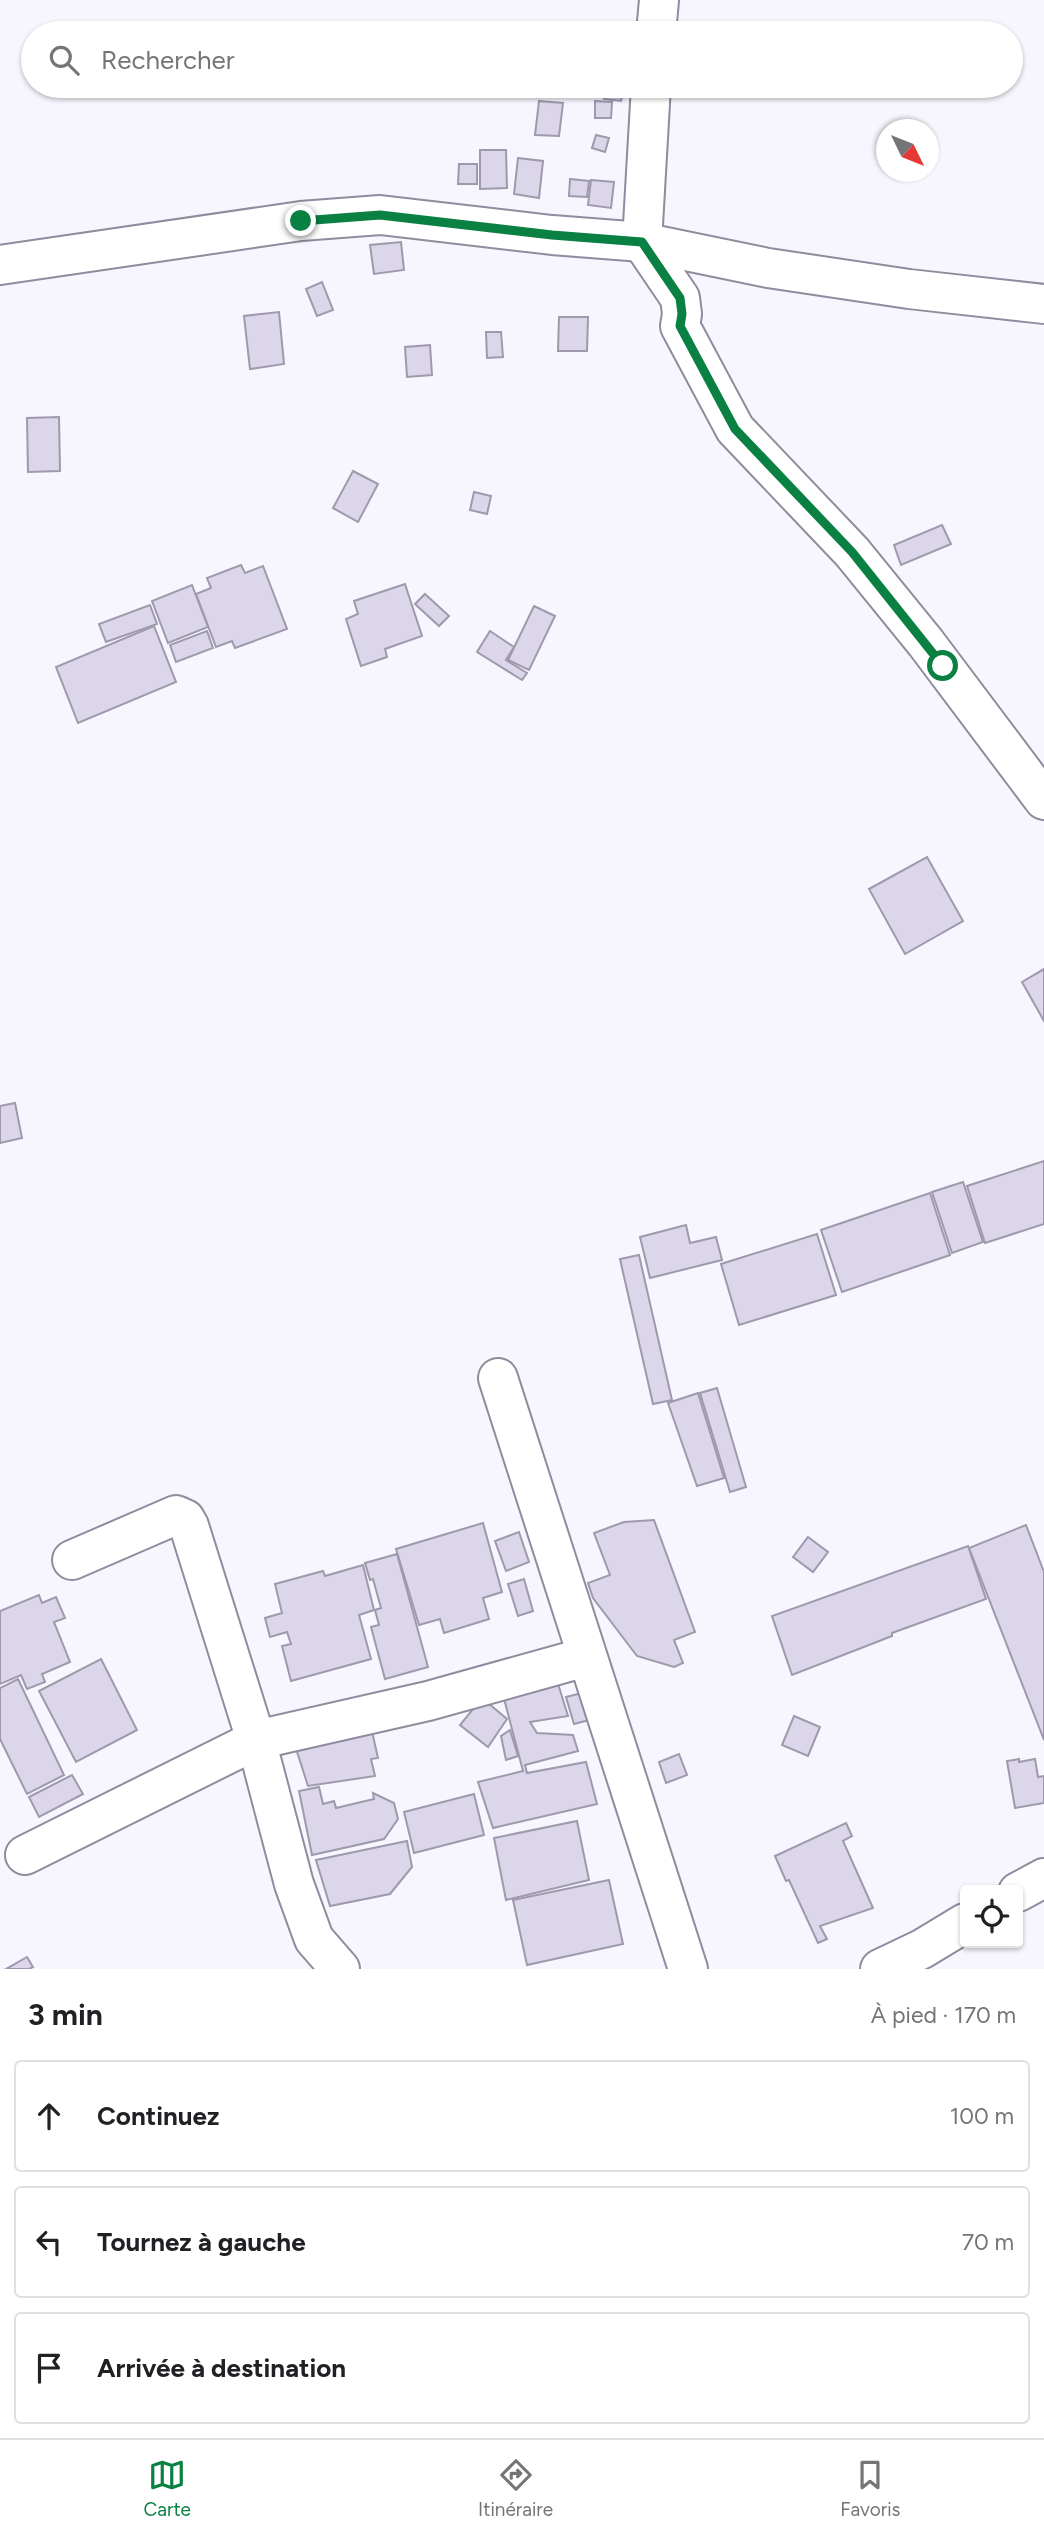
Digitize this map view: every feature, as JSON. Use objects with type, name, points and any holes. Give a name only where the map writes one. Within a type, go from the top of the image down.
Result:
[{"type":"street","points":[[657,21],[659,0]]},
{"type":"street","points":[[650,98],[642,242],[680,298],[680,326],[735,429],[852,552],[926,643],[1044,800]]},
{"type":"street","points":[[0,265],[288,223],[380,215],[552,235],[642,242],[768,268],[909,289],[1044,304]]},
{"type":"street","points":[[498,1378],[688,1969]]},
{"type":"street","points":[[72,1560],[176,1515],[185,1519],[256,1740],[294,1884],[314,1939],[340,1969]]},
{"type":"street","points":[[25,1855],[256,1740],[428,1701],[586,1657]]},
{"type":"street","points":[[1023,1889],[1044,1878]]},
{"type":"street","points":[[880,1969],[922,1949],[960,1926]]},
{"type":"building","points":[[604,98],[622,98],[621,101]]},
{"type":"building","points":[[539,101],[563,103],[559,136],[535,135]]},
{"type":"building","points":[[595,101],[612,102],[611,118],[595,118]]},
{"type":"building","points":[[596,135],[609,138],[605,152],[592,148]]},
{"type":"building","points":[[480,150],[506,150],[507,188],[480,189]]},
{"type":"building","points":[[518,158],[543,161],[539,198],[514,194]]},
{"type":"building","points":[[459,164],[477,164],[477,184],[458,184]]},
{"type":"building","points":[[570,179],[589,181],[587,197],[569,196]]},
{"type":"building","points":[[591,180],[614,182],[611,208],[588,205]]},
{"type":"building","points":[[401,242],[404,270],[374,274],[370,245]]},
{"type":"building","points":[[322,282],[333,310],[317,316],[306,289]]},
{"type":"building","points":[[279,312],[284,364],[250,369],[244,316]]},
{"type":"building","points":[[559,317],[588,317],[587,351],[558,351]]},
{"type":"building","points":[[486,332],[501,332],[503,357],[487,358]]},
{"type":"building","points":[[430,345],[432,375],[407,377],[405,347]]},
{"type":"building","points":[[59,417],[60,471],[28,472],[27,418]]},
{"type":"building","points":[[353,471],[378,484],[358,522],[333,508]]},
{"type":"building","points":[[474,492],[491,496],[487,514],[470,510]]},
{"type":"building","points":[[942,525],[951,544],[901,565],[894,545]]},
{"type":"building","points":[[241,565],[245,573],[263,566],[287,629],[235,648],[232,641],[216,647],[196,594],[211,588],[207,578]]},
{"type":"building","points":[[405,584],[422,636],[385,649],[387,657],[361,666],[346,619],[358,614],[354,601]]},
{"type":"building","points":[[192,585],[208,627],[168,643],[152,601]]},
{"type":"building","points":[[425,594],[449,616],[439,626],[415,604]]},
{"type":"building","points":[[150,605],[157,624],[106,642],[99,624]]},
{"type":"building","points":[[534,606],[555,616],[529,670],[508,660]]},
{"type":"building","points":[[154,626],[176,682],[78,723],[56,667]]},
{"type":"building","points":[[207,631],[213,648],[176,662],[170,645]]},
{"type":"building","points":[[490,631],[514,647],[506,660],[527,673],[522,680],[477,652]]},
{"type":"building","points":[[927,857],[963,921],[905,954],[869,889]]},
{"type":"building","points":[[1044,969],[1044,1021],[1022,982]]},
{"type":"building","points":[[15,1103],[22,1138],[0,1143],[0,1106]]},
{"type":"building","points":[[1044,1161],[1044,1224],[985,1243],[967,1186]]},
{"type":"building","points":[[963,1182],[983,1242],[952,1253],[932,1192]]},
{"type":"building","points":[[930,1193],[950,1255],[842,1292],[821,1230]]},
{"type":"building","points":[[686,1225],[690,1243],[716,1237],[722,1260],[650,1278],[640,1237]]},
{"type":"building","points":[[817,1234],[836,1295],[739,1325],[721,1264]]},
{"type":"building","points":[[639,1255],[672,1400],[653,1404],[620,1259]]},
{"type":"building","points":[[717,1388],[746,1487],[730,1492],[700,1393]]},
{"type":"building","points":[[698,1393],[724,1478],[697,1486],[668,1403]]},
{"type":"building","points":[[654,1520],[695,1632],[674,1640],[683,1663],[674,1667],[637,1656],[593,1598],[588,1583],[610,1575],[594,1533],[624,1522]]},
{"type":"building","points":[[483,1523],[502,1592],[483,1598],[489,1619],[444,1633],[440,1619],[419,1625],[396,1549]]},
{"type":"building","points":[[1026,1525],[1044,1572],[1044,1740],[969,1548]]},
{"type":"building","points":[[519,1532],[529,1562],[506,1571],[495,1541]]},
{"type":"building","points":[[808,1537],[828,1552],[813,1572],[793,1557]]},
{"type":"building","points":[[968,1546],[986,1599],[892,1633],[892,1636],[792,1675],[772,1616]]},
{"type":"building","points":[[397,1554],[428,1667],[385,1679],[371,1627],[379,1625],[375,1610],[381,1608],[373,1579],[370,1580],[365,1563]]},
{"type":"building","points":[[363,1565],[374,1610],[359,1615],[371,1659],[291,1681],[282,1646],[291,1644],[287,1632],[270,1637],[265,1618],[282,1613],[275,1584],[323,1571],[325,1576]]},
{"type":"building","points":[[524,1579],[533,1611],[518,1616],[508,1584]]},
{"type":"building","points":[[39,1595],[42,1603],[56,1597],[65,1618],[54,1622],[70,1662],[42,1674],[45,1682],[27,1689],[21,1675],[0,1684],[0,1611]]},
{"type":"building","points":[[101,1659],[137,1730],[76,1762],[39,1691]]},
{"type":"building","points":[[555,1674],[568,1716],[530,1722],[537,1733],[573,1735],[578,1751],[525,1765],[527,1773],[586,1762],[597,1804],[493,1828],[478,1782],[523,1771],[502,1691]]},
{"type":"building","points":[[18,1679],[64,1775],[27,1794],[0,1739],[0,1688]]},
{"type":"building","points":[[586,1692],[593,1719],[574,1724],[566,1697]]},
{"type":"building","points":[[482,1698],[507,1719],[488,1747],[460,1725]]},
{"type":"building","points":[[794,1716],[820,1727],[808,1756],[782,1745]]},
{"type":"building","points":[[369,1718],[378,1758],[371,1759],[375,1776],[308,1786],[292,1736]]},
{"type":"building","points":[[510,1730],[518,1756],[506,1760],[501,1736]]},
{"type":"building","points":[[679,1754],[687,1775],[666,1783],[659,1762]]},
{"type":"building","points":[[1019,1759],[1019,1762],[1035,1759],[1038,1777],[1044,1776],[1044,1803],[1015,1808],[1007,1761]]},
{"type":"building","points":[[72,1775],[83,1794],[39,1817],[29,1797]]},
{"type":"building","points":[[319,1787],[323,1804],[334,1801],[336,1808],[374,1799],[373,1793],[394,1803],[398,1819],[384,1839],[312,1855],[299,1791]]},
{"type":"building","points":[[474,1794],[484,1835],[414,1853],[404,1812]]},
{"type":"building","points":[[577,1821],[589,1880],[506,1900],[494,1838]]},
{"type":"building","points":[[846,1823],[852,1836],[843,1841],[873,1908],[820,1926],[827,1939],[818,1943],[775,1856]]},
{"type":"building","points":[[407,1841],[412,1867],[390,1894],[330,1906],[316,1860]]},
{"type":"building","points":[[609,1880],[623,1944],[527,1965],[513,1900]]},
{"type":"building","points":[[27,1957],[33,1967],[6,1969]]},
{"type":"route","points":[[301,221],[380,215],[552,235],[642,242],[680,298],[680,326],[735,429],[852,552],[943,666]]}]
